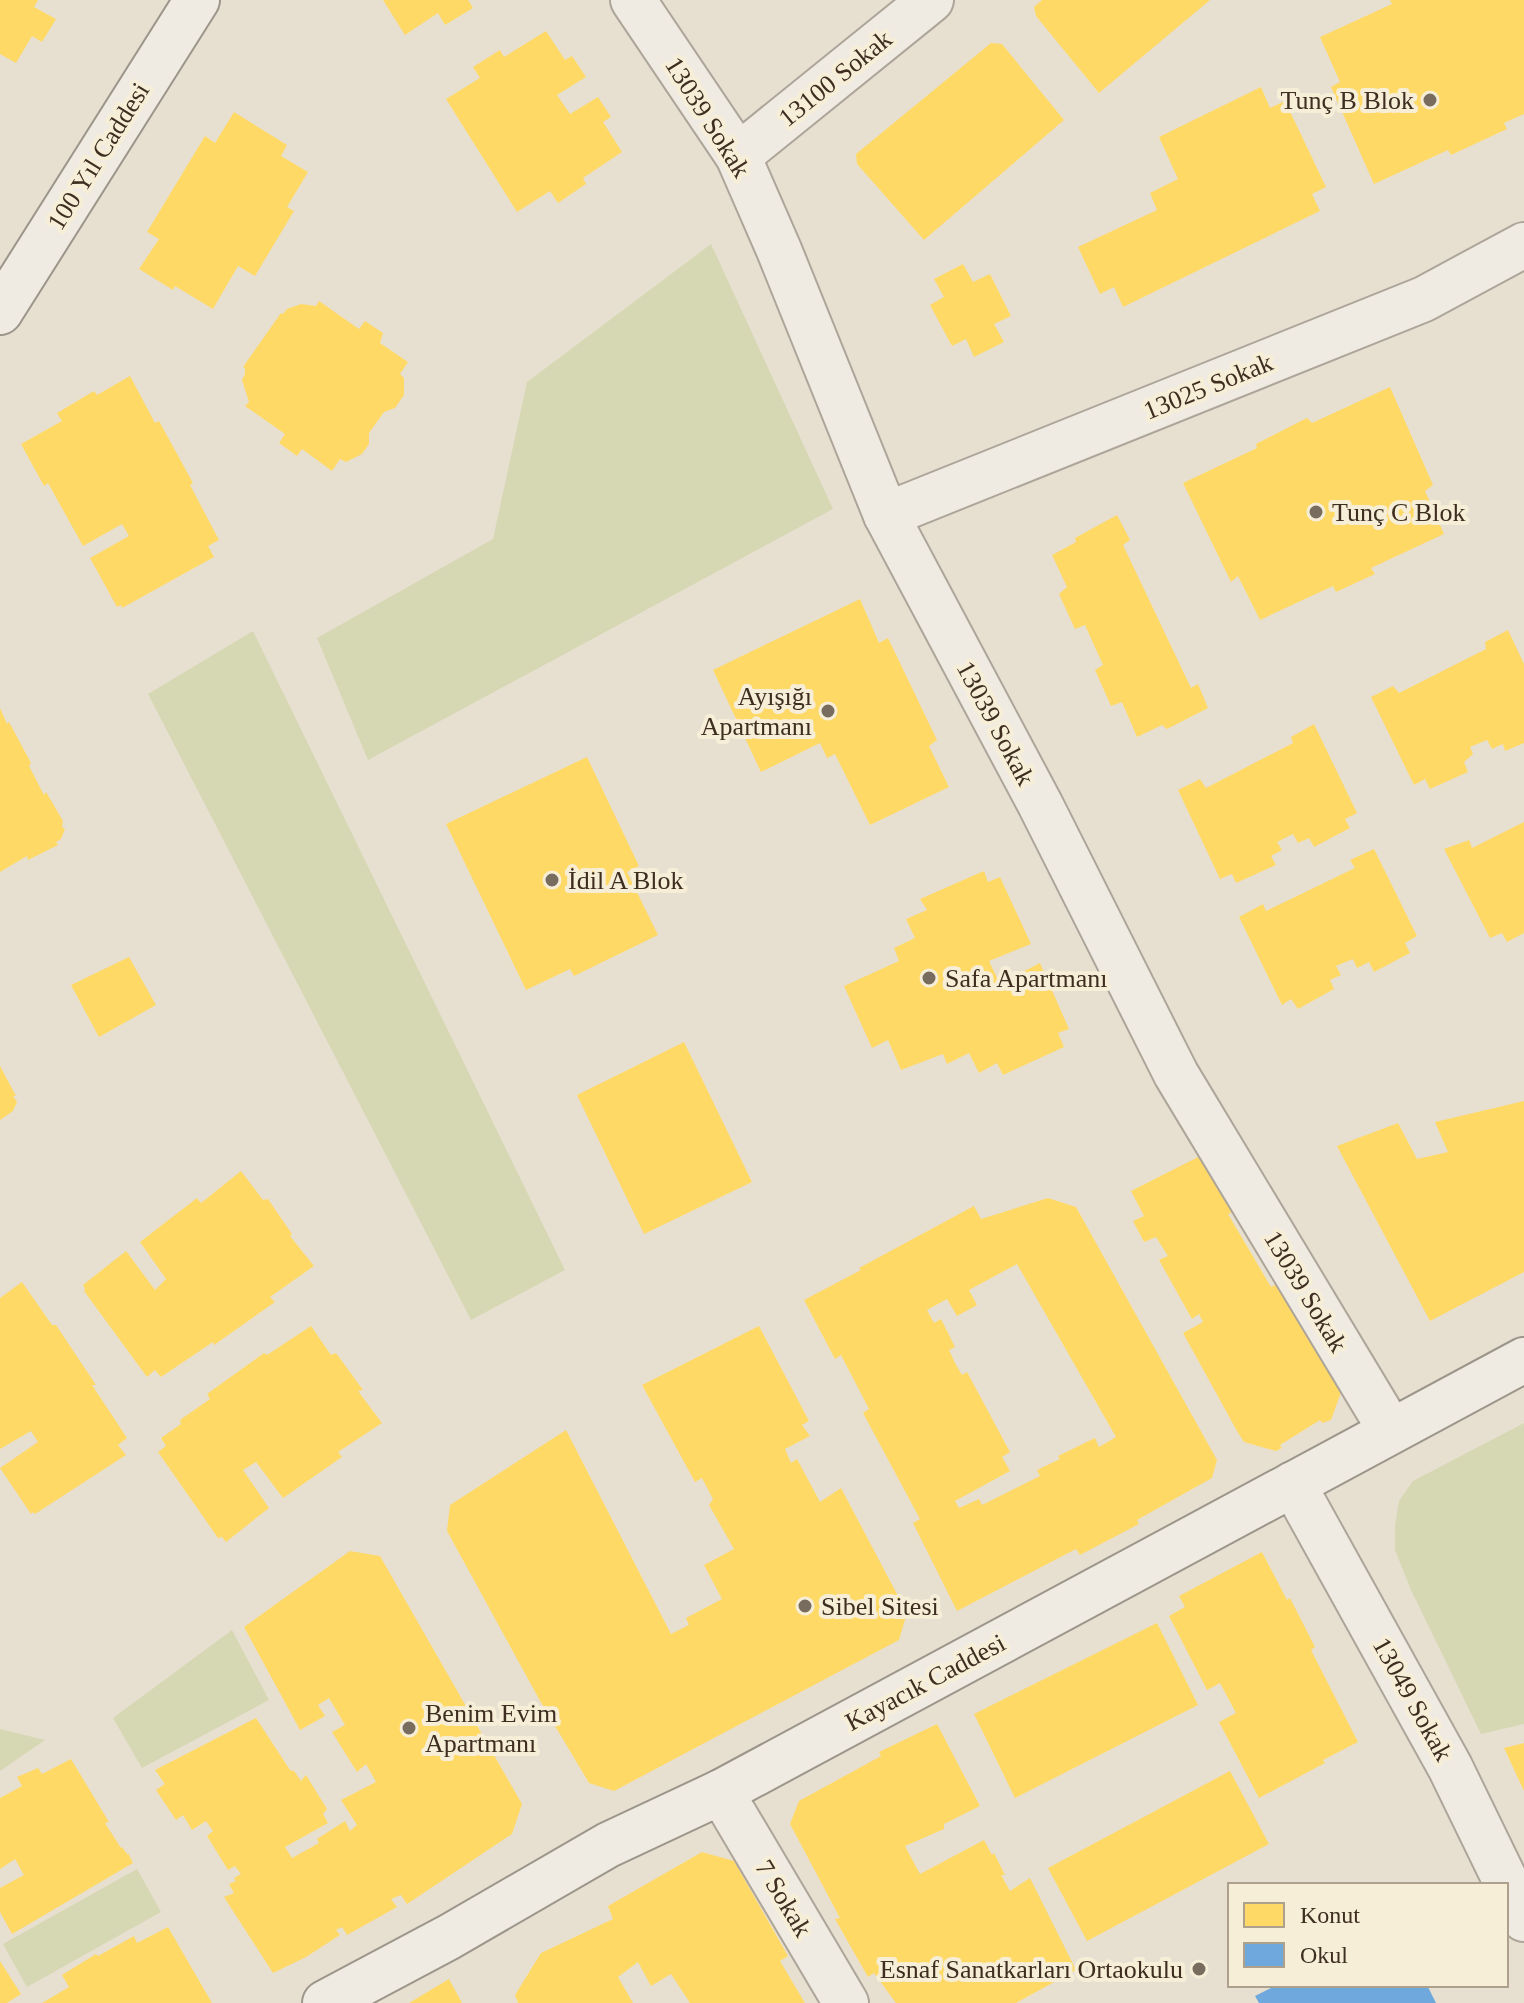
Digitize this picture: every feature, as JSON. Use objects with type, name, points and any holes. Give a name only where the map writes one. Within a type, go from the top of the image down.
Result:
[{"type":"street","name":"100 Yıl Caddesi","points":[[0,312],[197,0]]},
{"type":"street","name":"13039 Sokak","points":[[633,0],[738,156],[886,515],[1040,804],[1176,1074],[1391,1431]]},
{"type":"street","name":"13100 Sokak","points":[[738,156],[931,0]]},
{"type":"street","name":"13025 Sokak","points":[[886,515],[1424,299],[1524,245]]},
{"type":"street","name":"Kayacık Caddesi","points":[[325,2003],[449,1937],[608,1845],[721,1792],[1524,1360]]},
{"type":"street","name":"13049 Sokak","points":[[1293,1484],[1450,1767],[1506,1883]]},
{"type":"street","name":"7 Sokak","points":[[721,1792],[846,2003]]},
{"type":"street","name":"13049 Sokak","points":[[1508,1886],[1524,1919]]},
{"type":"green space","points":[[711,244],[833,509],[368,760],[317,638],[493,539],[527,382]]},
{"type":"green space","points":[[253,631],[565,1270],[471,1320],[148,694]]},
{"type":"green space","points":[[1524,1423],[1524,1724],[1481,1734],[1411,1590],[1395,1550],[1395,1526],[1399,1501],[1413,1481]]},
{"type":"green space","points":[[232,1630],[269,1700],[142,1768],[113,1718]]},
{"type":"green space","points":[[0,1729],[45,1740],[0,1771]]},
{"type":"green space","points":[[137,1869],[161,1912],[27,1987],[3,1944]]},
{"type":"building: Konut","points":[[0,0],[38,0],[34,7],[56,19],[42,42],[32,36],[16,63],[0,54]]},
{"type":"building: Konut","points":[[383,0],[468,0],[473,8],[445,25],[438,13],[405,35]]},
{"type":"building: Konut","points":[[1042,0],[1210,0],[1099,93],[1036,16],[1034,7]]},
{"type":"building: Konut","name":"Tunç B Blok","points":[[1390,0],[1524,0],[1524,114],[1504,123],[1507,129],[1451,155],[1448,150],[1374,184],[1331,87],[1340,82],[1320,37],[1392,4]]},
{"type":"building: Konut","points":[[546,31],[565,60],[572,56],[586,77],[557,95],[570,114],[598,97],[611,117],[603,122],[622,152],[583,178],[586,184],[558,203],[550,191],[517,212],[446,99],[480,78],[473,67],[500,50],[504,57]]},
{"type":"building: Konut","points":[[991,43],[1002,44],[1064,120],[924,240],[857,164],[856,154]]},
{"type":"building: Konut","points":[[1261,87],[1270,108],[1285,101],[1326,187],[1312,194],[1320,211],[1123,307],[1114,287],[1100,294],[1078,247],[1157,210],[1150,193],[1178,179],[1159,137]]},
{"type":"building: Konut","points":[[234,112],[287,145],[281,156],[308,172],[287,207],[294,211],[255,276],[238,266],[213,309],[139,269],[159,239],[147,232],[205,136],[215,143]]},
{"type":"building: Konut","points":[[963,264],[973,282],[990,274],[1011,316],[994,324],[1004,342],[974,357],[966,339],[952,346],[930,305],[944,297],[934,279]]},
{"type":"building: Konut","points":[[319,301],[359,329],[365,321],[383,333],[380,343],[408,362],[400,374],[404,378],[404,395],[395,408],[384,412],[369,433],[369,444],[362,454],[346,462],[340,459],[332,471],[302,449],[297,456],[279,443],[285,434],[245,406],[249,402],[242,380],[245,374],[243,367],[281,313],[301,304],[316,306]]},
{"type":"building: Konut","points":[[130,376],[193,483],[190,485],[219,540],[208,546],[214,557],[122,608],[121,605],[117,607],[90,558],[129,536],[122,524],[83,546],[48,483],[44,486],[21,444],[62,421],[57,413],[94,391],[97,395]]},
{"type":"building: Konut","name":"Tunç C Blok","points":[[1390,387],[1433,485],[1425,491],[1444,534],[1371,568],[1375,574],[1336,592],[1333,586],[1260,620],[1238,576],[1231,582],[1183,483],[1257,448],[1256,444],[1307,418],[1312,423]]},
{"type":"building: Konut","points":[[1117,515],[1130,540],[1123,545],[1191,688],[1198,684],[1208,708],[1167,729],[1162,725],[1137,737],[1122,702],[1111,706],[1095,670],[1103,665],[1085,625],[1075,629],[1059,594],[1067,587],[1052,555],[1076,542],[1075,538]]},
{"type":"building: Konut","name":"Ayışığı Apartmanı","points":[[860,599],[879,643],[888,638],[937,740],[929,746],[949,787],[870,825],[835,754],[827,758],[820,743],[761,772],[713,670]]},
{"type":"building: Konut","points":[[1508,630],[1524,664],[1524,743],[1505,751],[1503,744],[1492,749],[1487,740],[1470,747],[1473,754],[1464,762],[1468,772],[1430,789],[1425,779],[1414,785],[1371,697],[1393,686],[1399,693],[1486,649],[1485,642]]},
{"type":"building: Konut","points":[[0,708],[31,763],[29,766],[44,795],[46,792],[65,829],[61,839],[56,842],[58,845],[28,860],[27,856],[0,872]]},
{"type":"building: Konut","points":[[1314,724],[1357,813],[1345,819],[1350,828],[1314,847],[1309,838],[1298,843],[1293,834],[1277,842],[1282,850],[1271,856],[1276,865],[1236,883],[1232,874],[1220,879],[1178,790],[1200,779],[1206,788],[1293,743],[1291,737]]},
{"type":"building: Konut","name":"İdil A Blok","points":[[587,757],[639,866],[627,872],[658,935],[574,976],[570,969],[526,990],[446,824]]},
{"type":"building: Konut","points":[[1524,822],[1524,933],[1507,942],[1502,933],[1490,938],[1444,849],[1469,840],[1472,848]]},
{"type":"building: Konut","points":[[1374,849],[1417,936],[1405,943],[1410,953],[1374,972],[1369,962],[1357,968],[1353,959],[1336,966],[1341,975],[1330,980],[1334,989],[1298,1009],[1291,999],[1282,1005],[1239,917],[1263,904],[1266,911],[1355,868],[1350,860]]},
{"type":"building: Konut","name":"Safa Apartmanı","points":[[984,871],[988,882],[1000,877],[1031,944],[989,961],[1000,984],[1040,963],[1069,1029],[1058,1033],[1064,1047],[1003,1075],[997,1063],[979,1073],[969,1053],[947,1064],[943,1054],[901,1070],[888,1040],[872,1048],[844,986],[899,961],[894,948],[915,938],[906,919],[927,910],[920,899]]},
{"type":"building: Konut","points":[[129,957],[156,1005],[99,1037],[71,985]]},
{"type":"building: Konut","points":[[684,1042],[752,1182],[644,1234],[577,1095]]},
{"type":"building: Konut","points":[[0,1066],[17,1102],[13,1111],[0,1120]]},
{"type":"building: Konut","points":[[1524,1101],[1524,1272],[1430,1321],[1337,1146],[1398,1123],[1417,1159],[1448,1152],[1435,1122]]},
{"type":"building: Konut","points":[[1214,1149],[1243,1208],[1228,1214],[1271,1287],[1281,1282],[1343,1387],[1331,1420],[1322,1423],[1320,1420],[1280,1445],[1282,1448],[1276,1451],[1244,1442],[1237,1431],[1183,1333],[1203,1322],[1199,1314],[1192,1319],[1159,1260],[1168,1256],[1156,1237],[1144,1242],[1133,1221],[1144,1216],[1131,1191]]},
{"type":"building: Konut","points":[[241,1171],[263,1200],[268,1199],[292,1234],[290,1236],[314,1266],[270,1297],[275,1302],[214,1345],[213,1342],[161,1377],[155,1370],[147,1377],[84,1291],[83,1285],[126,1251],[155,1290],[166,1279],[140,1242],[197,1198],[201,1203]]},
{"type":"building: Konut","points":[[1048,1198],[1076,1207],[1217,1460],[1212,1478],[1137,1520],[1139,1524],[1080,1555],[1076,1549],[957,1611],[913,1523],[920,1519],[863,1413],[869,1409],[841,1355],[835,1359],[804,1300],[974,1206],[981,1219]],"holes":[[[1017,1264],[1116,1437],[1099,1447],[1095,1438],[1037,1470],[1040,1476],[982,1505],[979,1499],[959,1508],[955,1501],[1010,1471],[1002,1457],[1010,1452],[967,1372],[962,1375],[955,1363],[949,1350],[955,1347],[941,1319],[934,1323],[927,1310],[947,1299],[957,1316],[977,1305],[969,1290]]]},
{"type":"building: Konut","points":[[22,1282],[52,1325],[56,1325],[127,1438],[118,1445],[126,1455],[35,1514],[31,1514],[0,1468],[38,1442],[31,1431],[0,1449],[0,1298]]},
{"type":"building: Konut","points":[[311,1326],[331,1355],[336,1353],[363,1390],[358,1391],[382,1423],[338,1452],[342,1457],[283,1498],[256,1462],[243,1470],[269,1508],[226,1542],[222,1537],[218,1538],[158,1452],[166,1446],[161,1438],[210,1399],[207,1394],[264,1353],[267,1355]]},
{"type":"building: Konut","points":[[759,1326],[809,1421],[802,1425],[810,1436],[785,1449],[791,1463],[797,1459],[820,1502],[841,1488],[907,1613],[899,1640],[614,1791],[589,1783],[447,1531],[450,1505],[566,1430],[671,1634],[689,1625],[686,1618],[722,1599],[704,1565],[734,1549],[709,1505],[713,1499],[702,1478],[695,1482],[642,1385]]},
{"type":"building: Konut","name":"Benim Evim Apartmanı","points":[[350,1551],[380,1556],[522,1804],[512,1834],[407,1904],[401,1895],[391,1899],[397,1907],[347,1935],[342,1927],[336,1930],[340,1935],[273,1973],[224,1897],[234,1893],[229,1884],[241,1874],[235,1866],[228,1870],[207,1836],[213,1831],[206,1821],[192,1830],[183,1815],[176,1820],[156,1790],[165,1784],[155,1770],[256,1718],[290,1770],[301,1781],[306,1775],[327,1809],[323,1814],[328,1823],[285,1847],[292,1858],[319,1843],[317,1839],[345,1821],[350,1831],[357,1825],[341,1800],[376,1782],[366,1764],[357,1772],[332,1732],[345,1725],[329,1698],[318,1705],[325,1716],[300,1730],[244,1627]]},
{"type":"building: Konut","points":[[1262,1552],[1315,1647],[1311,1650],[1358,1742],[1259,1798],[1219,1722],[1236,1713],[1220,1683],[1207,1690],[1169,1616],[1185,1607],[1179,1596]]},
{"type":"building: Konut","points":[[1157,1623],[1198,1705],[1015,1798],[974,1714]]},
{"type":"building: Konut","points":[[937,1724],[980,1806],[944,1824],[944,1829],[905,1846],[920,1874],[984,1840],[992,1855],[994,1853],[1010,1891],[1030,1878],[1076,1970],[1016,2003],[896,2003],[874,1973],[868,1977],[835,1919],[840,1918],[790,1824],[799,1801],[881,1756],[879,1752]]},
{"type":"building: Konut","points":[[1524,1743],[1524,1791],[1504,1748]]},
{"type":"building: Konut","points":[[71,1759],[109,1822],[105,1823],[133,1863],[12,1934],[0,1912],[0,1888],[24,1875],[15,1859],[0,1869],[0,1798],[22,1786],[17,1777],[38,1768],[42,1774]]},
{"type":"building: Konut","points":[[1230,1771],[1269,1844],[1087,1941],[1048,1868]]},
{"type":"building: Konut","points":[[702,1852],[734,1861],[788,1956],[780,1961],[805,2003],[690,2003],[671,1974],[651,1986],[638,1962],[618,1977],[633,2003],[518,2003],[515,1995],[541,1953],[613,1919],[608,1906]]},
{"type":"building: Konut","points":[[168,1927],[212,2003],[42,2003],[69,1987],[62,1975],[96,1954],[98,1956],[134,1936],[137,1943]]},
{"type":"building: Konut","points":[[0,1961],[21,1994],[7,2003],[0,2003]]},
{"type":"building: Konut","points":[[449,1979],[462,2003],[409,2003]]},
{"type":"building: Okul","name":"Esnaf Sanatkarları Ortaokulu","points":[[1273,1987],[1428,1987],[1436,2003],[1259,2003],[1255,1996]]},
{"type":"place","name":"Tunç B Blok","points":[[1430,100]]},
{"type":"place","name":"Tunç C Blok","points":[[1316,512]]},
{"type":"place","name":"Ayışığı Apartmanı","points":[[828,711]]},
{"type":"place","name":"İdil A Blok","points":[[552,880]]},
{"type":"place","name":"Safa Apartmanı","points":[[929,978]]},
{"type":"place","name":"Sibel Sitesi","points":[[805,1606]]},
{"type":"place","name":"Benim Evim Apartmanı","points":[[409,1728]]},
{"type":"place","name":"Esnaf Sanatkarları Ortaokulu","points":[[1199,1969]]}]
